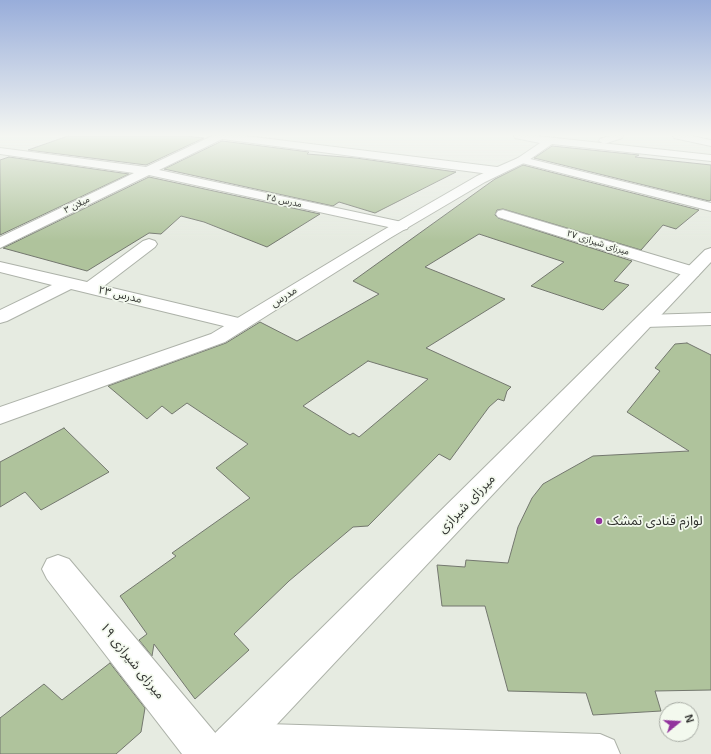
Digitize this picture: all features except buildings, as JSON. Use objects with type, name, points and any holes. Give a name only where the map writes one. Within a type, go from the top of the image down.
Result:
[{"type":"street","name":"میلان ۳","points":[[3,239],[147,171]]},
{"type":"street","name":"مدرس ۲۵","points":[[148,171],[402,226]]},
{"type":"street","name":"مدرس","points":[[0,416],[218,338],[326,270],[497,171]]},
{"type":"street","points":[[568,171],[711,207]]},
{"type":"street","name":"میرزای شیرازی ۲۷","points":[[503,214],[702,263]]},
{"type":"street","points":[[90,288],[149,244]]},
{"type":"street","name":"میرزای شیرازی","points":[[221,750],[702,263]]},
{"type":"street","name":"مدرس ۲۳","points":[[0,267],[240,324]]},
{"type":"street","points":[[0,317],[69,283]]},
{"type":"street","points":[[645,321],[711,319]]},
{"type":"street","name":"میرزای شیرازی ۱۹","points":[[58,569],[221,750]]},
{"type":"street","points":[[221,750],[600,754]]},
{"type":"place","name":"لوازم قنادی تمشک","points":[[599,521]]}]
